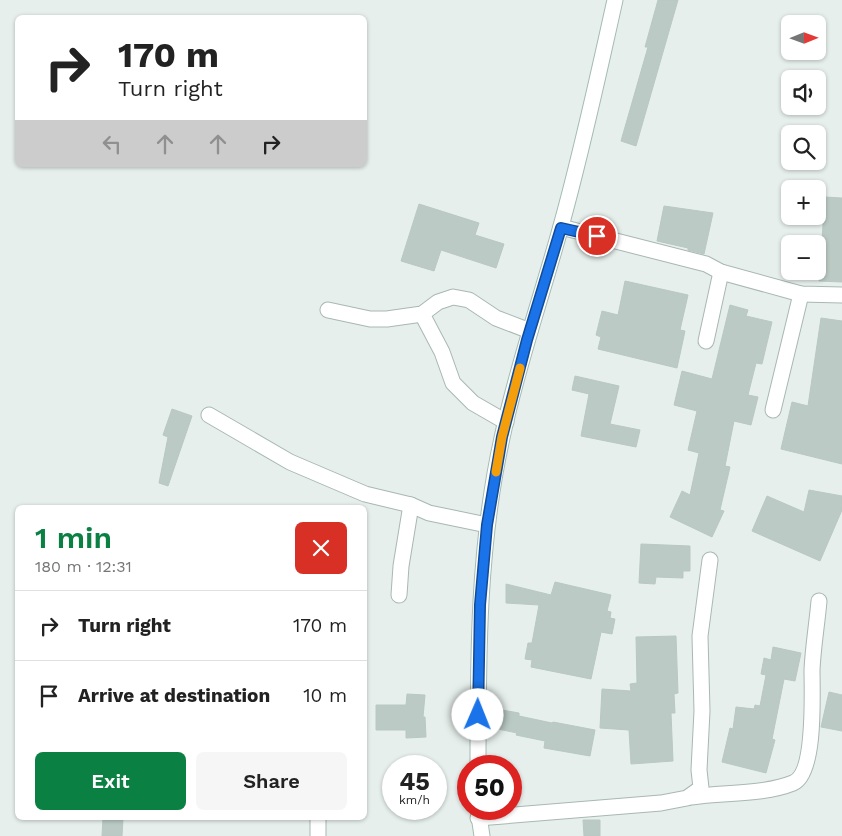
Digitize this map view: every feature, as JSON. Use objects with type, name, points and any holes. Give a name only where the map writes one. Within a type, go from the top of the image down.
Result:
[{"type":"street","points":[[478,755],[480,605],[487,525],[502,437],[588,125],[615,0]]},
{"type":"street","points":[[561,228],[706,264],[721,272],[801,294],[842,295]]},
{"type":"street","points":[[706,341],[721,272]]},
{"type":"street","points":[[774,410],[801,294]]},
{"type":"street","points":[[328,310],[370,319],[387,319],[422,314],[438,302],[453,297],[469,300],[496,318],[530,331]]},
{"type":"street","points":[[422,314],[442,352],[453,382],[473,403],[506,422]]},
{"type":"street","points":[[209,415],[290,462],[365,494],[411,505],[428,513],[487,525]]},
{"type":"street","points":[[399,595],[401,566],[411,505]]},
{"type":"street","points":[[687,798],[701,788],[699,770],[702,711],[700,636],[710,560]]},
{"type":"street","points":[[522,811],[661,803],[711,794],[736,794],[774,788],[798,780],[809,755],[812,669],[819,601]]},
{"type":"street","points":[[318,820],[318,836]]},
{"type":"street","points":[[479,820],[482,836]]},
{"type":"building","points":[[658,0],[678,0],[636,146],[621,141],[648,47],[645,47]]},
{"type":"building","points":[[826,197],[842,198],[842,282],[819,281],[826,280],[826,235],[822,235],[823,225],[826,225]]},
{"type":"building","points":[[419,204],[479,223],[475,235],[504,244],[496,268],[441,250],[434,271],[401,261]]},
{"type":"building","points":[[664,206],[713,213],[704,254],[688,250],[688,248],[657,241]]},
{"type":"building","points":[[625,281],[688,295],[680,330],[685,331],[677,368],[598,349],[601,337],[596,335],[602,311],[618,315]]},
{"type":"building","points":[[730,305],[748,310],[746,316],[772,322],[762,364],[756,363],[748,395],[758,397],[751,425],[734,421],[725,466],[730,467],[720,510],[724,511],[712,537],[670,517],[682,491],[690,495],[699,453],[688,450],[697,411],[674,405],[682,371],[712,379]]},
{"type":"building","points":[[821,318],[842,321],[842,464],[781,449],[792,402],[808,406]]},
{"type":"building","points":[[575,376],[619,386],[610,424],[640,430],[636,447],[581,436],[589,394],[572,390]]},
{"type":"building","points":[[172,409],[192,416],[168,486],[159,483],[168,437],[163,435]]},
{"type":"building","points":[[809,490],[842,496],[842,510],[820,561],[752,531],[767,496],[804,512]]},
{"type":"building","points":[[641,544],[690,546],[690,571],[683,571],[683,578],[656,577],[655,584],[639,583]]},
{"type":"building","points":[[555,582],[611,595],[607,611],[611,612],[610,618],[615,619],[612,634],[601,632],[591,679],[531,667],[532,660],[525,659],[528,643],[532,643],[539,605],[506,603],[506,584],[551,595]]},
{"type":"building","points":[[676,636],[678,693],[674,694],[675,713],[671,713],[673,761],[631,764],[629,730],[600,728],[602,689],[631,691],[630,684],[637,683],[636,637]]},
{"type":"building","points":[[773,647],[801,653],[795,681],[784,679],[772,739],[775,740],[766,773],[722,762],[730,728],[733,729],[736,707],[754,709],[755,705],[760,706],[766,675],[761,674],[764,658],[771,660]]},
{"type":"building","points":[[829,692],[842,695],[842,731],[821,727]]},
{"type":"building","points":[[407,694],[425,695],[423,717],[425,717],[426,737],[406,738],[406,730],[376,730],[376,705],[406,705]]},
{"type":"building","points":[[502,710],[519,713],[519,716],[595,730],[590,756],[544,748],[545,741],[498,729]]},
{"type":"building","points":[[103,820],[123,820],[122,836],[102,836]]},
{"type":"building","points":[[583,820],[600,820],[600,836],[584,836]]},
{"type":"slow traffic","points":[[496,472],[502,437],[520,368]]},
{"type":"route","points":[[478,715],[480,605],[487,525],[502,437],[527,340],[561,228],[597,236]]}]
